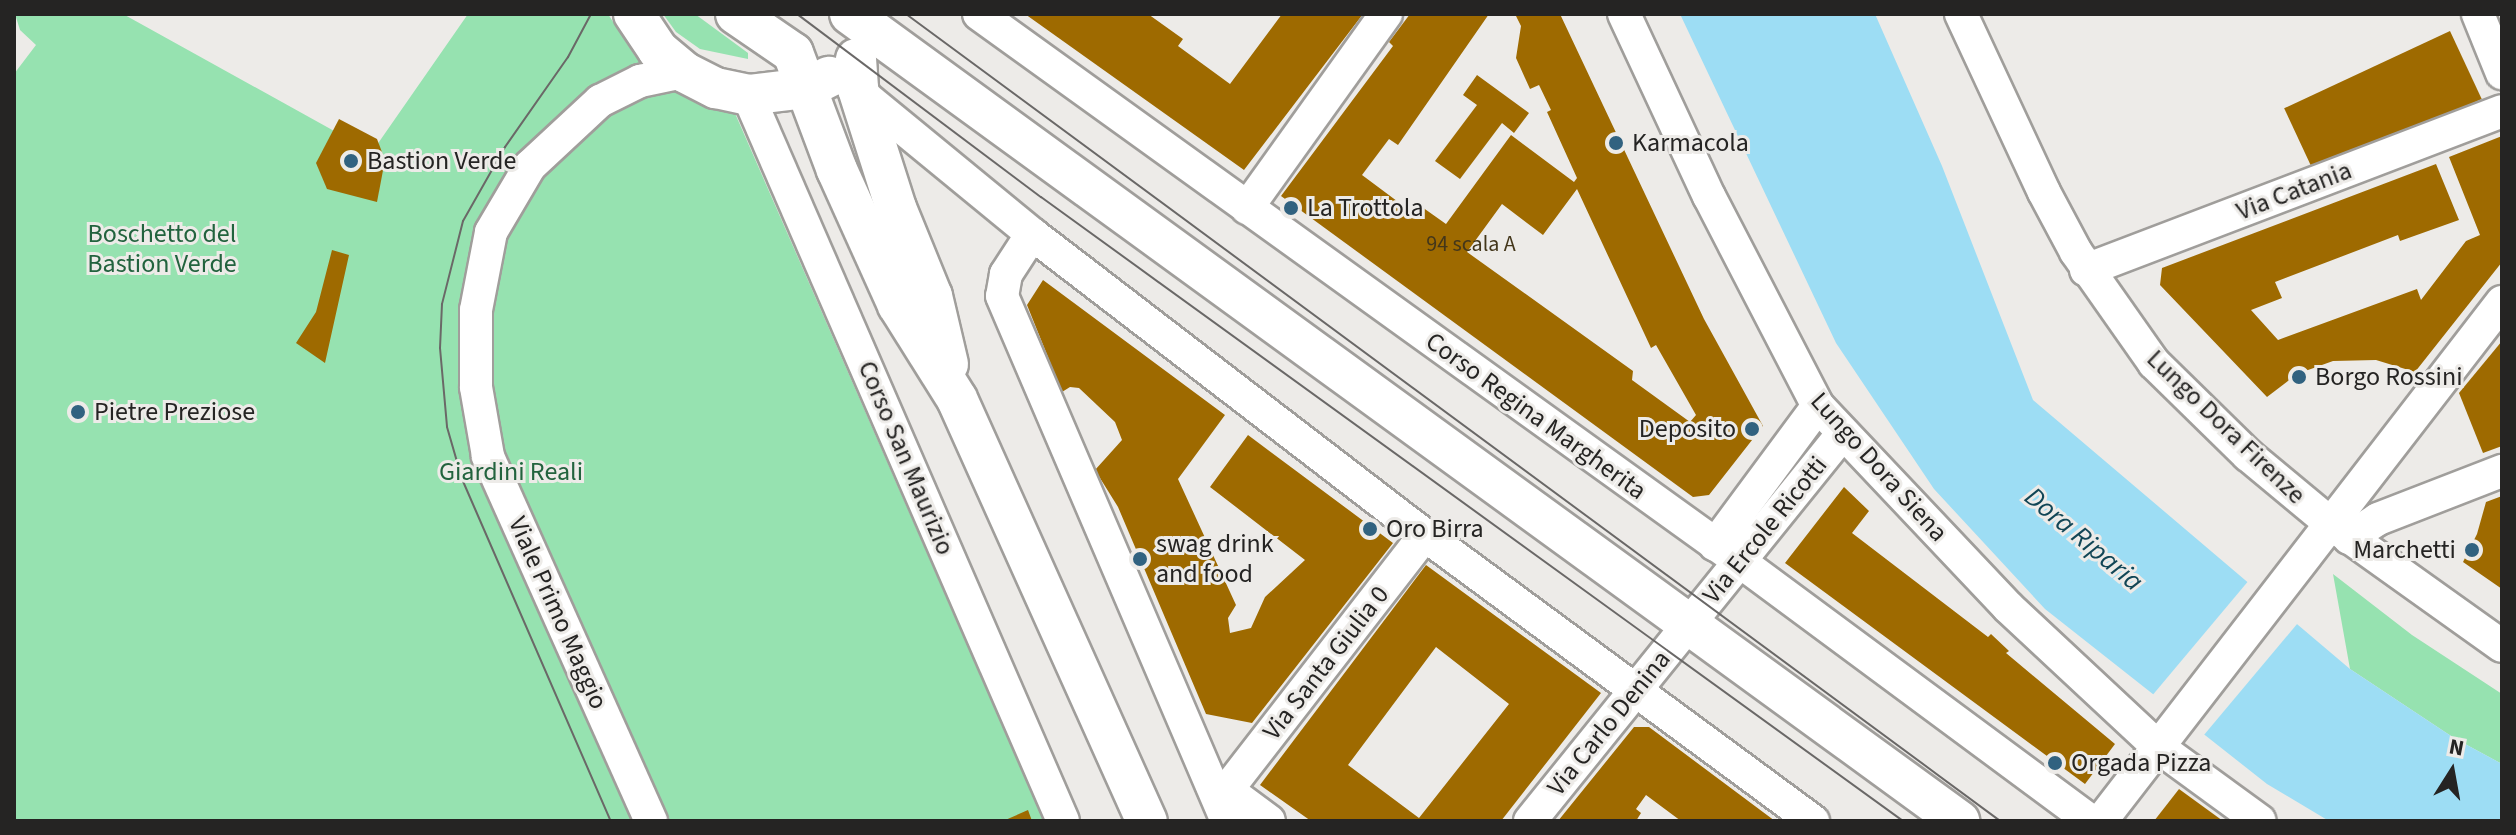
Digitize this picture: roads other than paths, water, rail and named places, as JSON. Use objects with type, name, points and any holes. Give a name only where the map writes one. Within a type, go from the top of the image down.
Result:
[{"type":"main road","points":[[634,14],[658,50],[684,72],[716,88],[748,95],[845,54]]},
{"type":"main road","points":[[736,14],[845,54],[1688,626],[1959,821]]},
{"type":"main road","points":[[845,54],[837,170],[898,305],[957,399],[1147,821]]},
{"type":"street","name":"Corso Regina Margherita","points":[[979,14],[1742,563],[2091,821]]},
{"type":"street","points":[[1247,208],[1386,14]]},
{"type":"street","name":"Lungo Dora Siena","points":[[1624,14],[1709,196],[1818,406],[2008,607],[2165,736],[2260,821]]},
{"type":"street","name":"Lungo Dora Firenze","points":[[1961,14],[2044,192],[2086,270],[2154,363],[2331,537],[2502,646]]},
{"type":"street","points":[[2478,14],[2502,73]]},
{"type":"street","points":[[845,54],[1032,234],[1425,535],[1813,821]]},
{"type":"street","name":"Viale Primo Maggio","points":[[651,821],[488,456],[476,387],[476,310],[491,232],[530,166],[600,101],[640,81],[684,72]]},
{"type":"street","name":"Corso San Maurizio","points":[[748,95],[1063,821]]},
{"type":"street","name":"Via Catania","points":[[2086,270],[2502,111]]},
{"type":"street","points":[[1032,234],[1006,274],[1002,296],[1222,799],[1269,821]]},
{"type":"street","points":[[2101,821],[2165,736],[2331,537],[2502,302]]},
{"type":"street","name":"Via Ercole Ricotti","points":[[1715,545],[1818,406]]},
{"type":"street","name":"Via Ercole Ricotti","points":[[1688,626],[1742,563],[1842,434]]},
{"type":"street","points":[[2331,537],[2502,471]]},
{"type":"street","name":"Via Santa Giulia 0","points":[[1222,799],[1425,535]]},
{"type":"street","name":"Via Carlo Denina","points":[[1530,821],[1635,687],[1688,626]]},
{"type":"water","name":"Dora Riparia","points":[[1680,14],[1875,14],[1942,166],[2033,400],[2350,669],[2454,738],[2502,764],[2502,821],[2329,821],[2267,784],[2045,609],[1934,489],[1836,343]]},
{"type":"tram line","points":[[591,14],[568,57],[505,147],[463,221],[442,304],[440,348],[447,427],[462,479],[611,821]]},
{"type":"tram line","points":[[797,14],[1041,197],[1903,821]]},
{"type":"tram line","points":[[906,14],[2000,821]]},
{"type":"place","name":"Karmacola","points":[[1616,143]]},
{"type":"place","name":"Bastion Verde","points":[[351,161]]},
{"type":"place","name":"La Trottola","points":[[1291,208]]},
{"type":"place","name":"Borgo Rossini","points":[[2299,377]]},
{"type":"place","name":"Pietre Preziose","points":[[78,412]]},
{"type":"place","name":"Deposito","points":[[1752,429]]},
{"type":"place","name":"Oro Birra","points":[[1370,529]]},
{"type":"place","name":"Marchetti","points":[[2472,550]]},
{"type":"place","name":"swag drink and food","points":[[1140,559]]},
{"type":"place","name":"Orgada Pizza","points":[[2055,763]]},
{"type":"park label","name":"Boschetto del Bastion Verde","points":[[162,249]]},
{"type":"park label","name":"Giardini Reali","points":[[511,472]]}]
